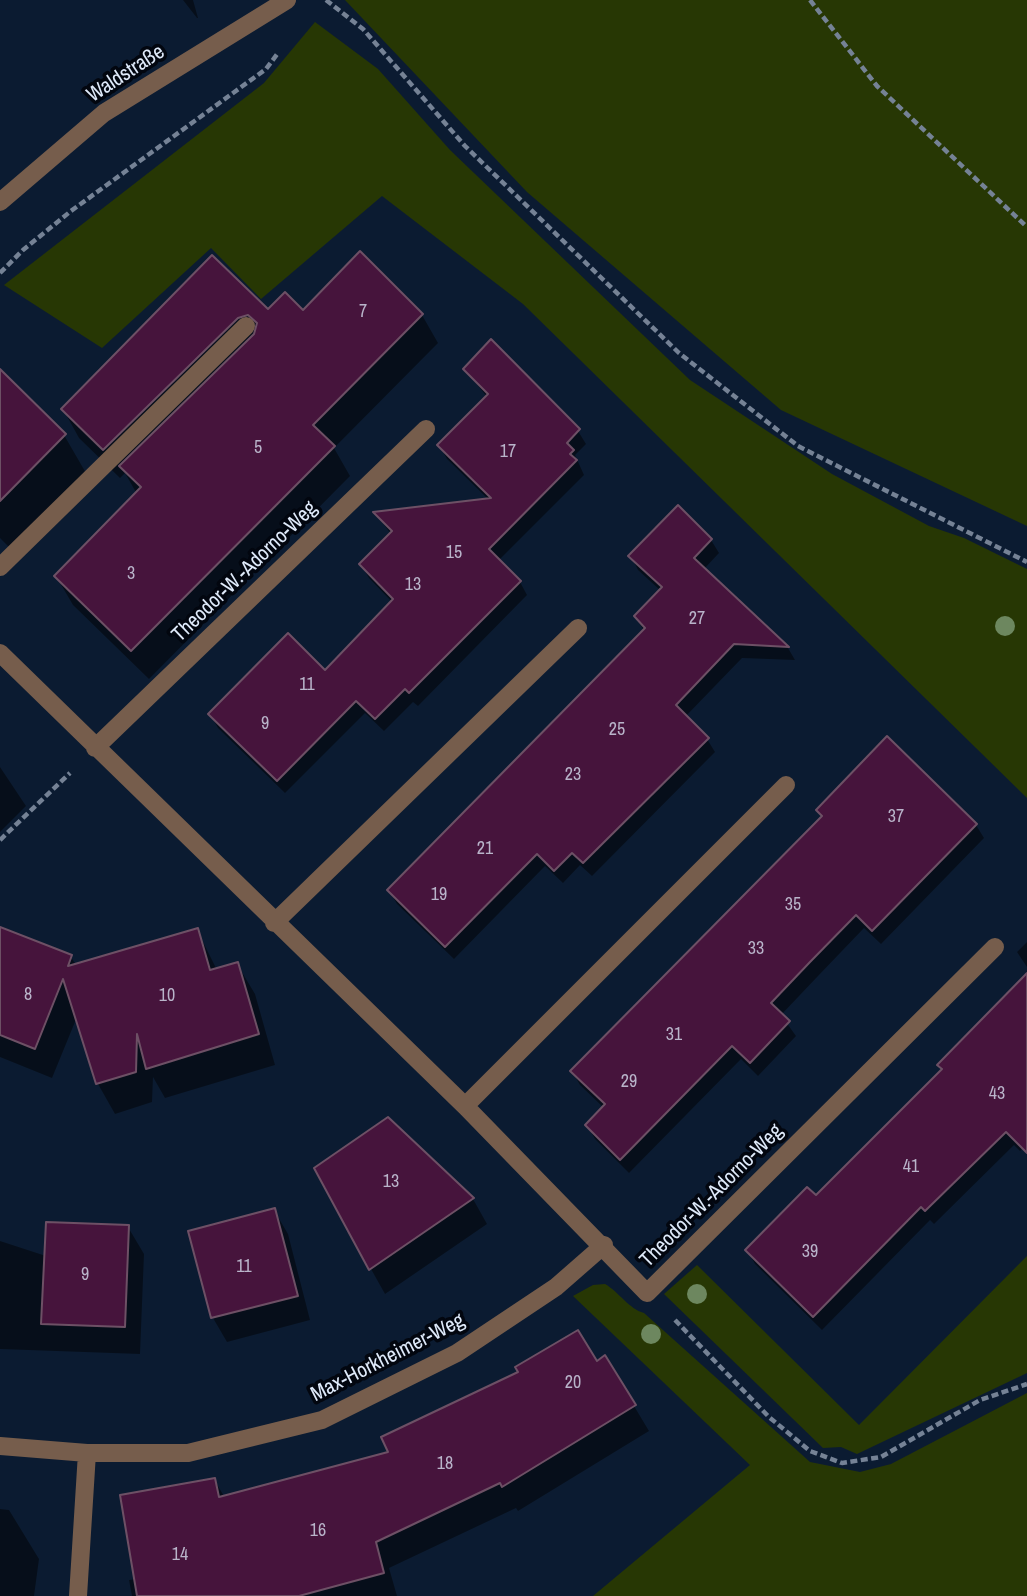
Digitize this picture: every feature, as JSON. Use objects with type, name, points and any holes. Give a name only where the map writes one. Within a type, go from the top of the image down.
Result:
[{"type":"street","name":"Waldstraße","points":[[0,202],[104,113],[287,0]]},
{"type":"street","points":[[0,567],[246,326]]},
{"type":"street","name":"Theodor-W.-Adorno-Weg","points":[[95,748],[426,429]]},
{"type":"street","points":[[274,923],[578,628]]},
{"type":"street","name":"Theodor-W.-Adorno-Weg","points":[[0,653],[274,923],[465,1106],[604,1245],[647,1293],[995,947]]},
{"type":"street","points":[[465,1106],[786,785]]},
{"type":"street","name":"Max-Horkheimer-Weg","points":[[0,1446],[87,1453],[188,1453],[322,1420],[457,1353],[556,1287],[604,1245]]},
{"type":"street","points":[[78,1596],[87,1453]]},
{"type":"path","points":[[326,0],[363,29],[465,146],[679,353],[798,446],[1027,562]]},
{"type":"path","points":[[810,0],[877,86],[1027,227]]},
{"type":"path","points":[[0,273],[23,250],[71,211],[266,69],[280,51]]},
{"type":"path","points":[[0,841],[95,748]]},
{"type":"path","points":[[647,1293],[769,1418],[810,1451],[842,1463],[881,1457],[980,1401],[1027,1384]]},
{"type":"green space","points":[[345,0],[1027,0],[1027,526],[781,410],[527,192]]},
{"type":"green space","points":[[315,22],[378,69],[450,150],[690,380],[832,474],[929,526],[964,538],[1027,569],[1027,798],[523,304],[382,196],[261,299],[211,248],[102,348],[4,285],[264,83]]},
{"type":"green space","points":[[1027,1256],[1027,1373],[857,1454],[841,1447],[823,1448],[664,1294],[697,1265],[859,1425]]},
{"type":"green space","points":[[605,1284],[644,1313],[810,1462],[860,1472],[891,1464],[1027,1393],[1027,1596],[593,1596],[750,1465],[573,1296],[593,1285]]},
{"type":"building","points":[[360,251],[423,314],[313,425],[335,446],[131,651],[54,576],[141,487],[119,466],[254,334],[257,323],[248,315],[238,318],[103,450],[61,409],[212,255],[268,309],[285,292],[303,310]]},
{"type":"building","points":[[491,339],[580,429],[567,443],[574,450],[570,454],[577,460],[489,549],[521,581],[409,693],[405,689],[375,719],[356,701],[277,781],[208,714],[288,633],[325,670],[393,599],[359,564],[392,531],[373,512],[491,498],[437,445],[488,394],[463,369]]},
{"type":"building","points":[[0,369],[66,434],[0,501]]},
{"type":"building","points":[[678,505],[712,539],[694,558],[789,647],[734,644],[676,705],[709,738],[583,863],[572,853],[554,871],[537,854],[445,947],[387,890],[645,628],[634,616],[662,587],[628,556]]},
{"type":"building","points":[[887,736],[977,824],[872,931],[856,915],[771,1003],[790,1021],[750,1063],[732,1046],[620,1160],[585,1125],[605,1104],[570,1071],[822,816],[816,810]]},
{"type":"building","points":[[0,927],[72,955],[68,966],[198,928],[210,970],[238,962],[259,1034],[146,1069],[137,1034],[136,1072],[96,1084],[63,979],[35,1049],[0,1035]]},
{"type":"building","points":[[1027,973],[1027,1153],[1006,1132],[925,1211],[921,1207],[813,1317],[745,1250],[807,1187],[816,1195],[942,1069],[937,1065]]},
{"type":"building","points":[[388,1117],[474,1198],[369,1270],[314,1168]]},
{"type":"building","points":[[275,1208],[298,1296],[211,1318],[188,1231]]},
{"type":"building","points":[[46,1222],[129,1225],[125,1327],[41,1324]]},
{"type":"building","points":[[578,1330],[597,1361],[605,1355],[636,1405],[502,1487],[500,1483],[376,1542],[384,1573],[299,1596],[137,1596],[120,1495],[215,1478],[219,1497],[388,1452],[381,1437],[518,1372],[515,1367]]}]
